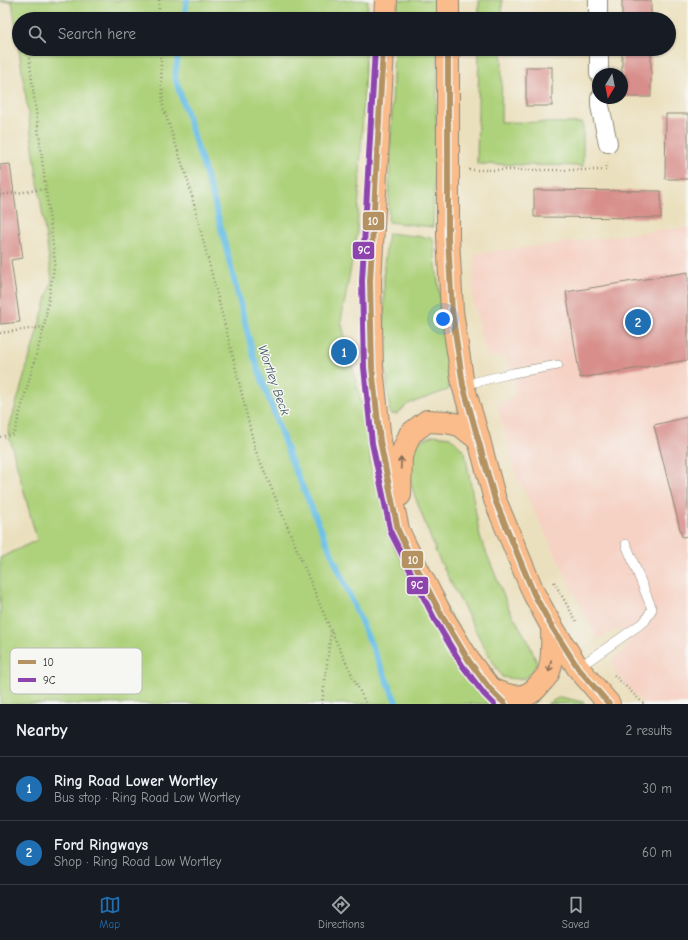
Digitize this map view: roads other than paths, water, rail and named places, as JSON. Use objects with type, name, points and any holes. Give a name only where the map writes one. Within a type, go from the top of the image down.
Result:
[{"type":"highway","points":[[385,12],[386,0]]},
{"type":"highway","points":[[448,0],[448,12]]},
{"type":"highway","points":[[383,56],[370,281],[372,367],[380,441],[398,530],[442,616],[469,661],[490,689],[505,704]]},
{"type":"highway","points":[[448,56],[448,238],[452,310],[463,385],[480,440],[495,500],[534,594],[552,627],[586,662],[610,704]]},
{"type":"highway","points":[[398,530],[401,456],[410,434],[427,421],[446,422],[460,426],[480,440]]},
{"type":"highway","points":[[490,689],[508,696],[520,697],[533,693],[548,675],[551,661],[552,627]]},
{"type":"street","points":[[598,0],[598,12]]},
{"type":"street","points":[[599,56],[599,68]]},
{"type":"street","points":[[600,104],[608,143]]},
{"type":"lane","points":[[463,385],[513,373],[558,365]]},
{"type":"lane","points":[[586,662],[645,621],[652,609],[626,544]]},
{"type":"waterway","name":"Wortley Beck","points":[[185,12],[187,0]]},
{"type":"waterway","name":"Wortley Beck","points":[[178,56],[175,77],[213,197],[253,354],[290,458],[397,704]]},
{"type":"place","name":"Ford Ringways","points":[[638,322]]},
{"type":"place","name":"Ring Road Lower Wortley","points":[[344,352]]}]
